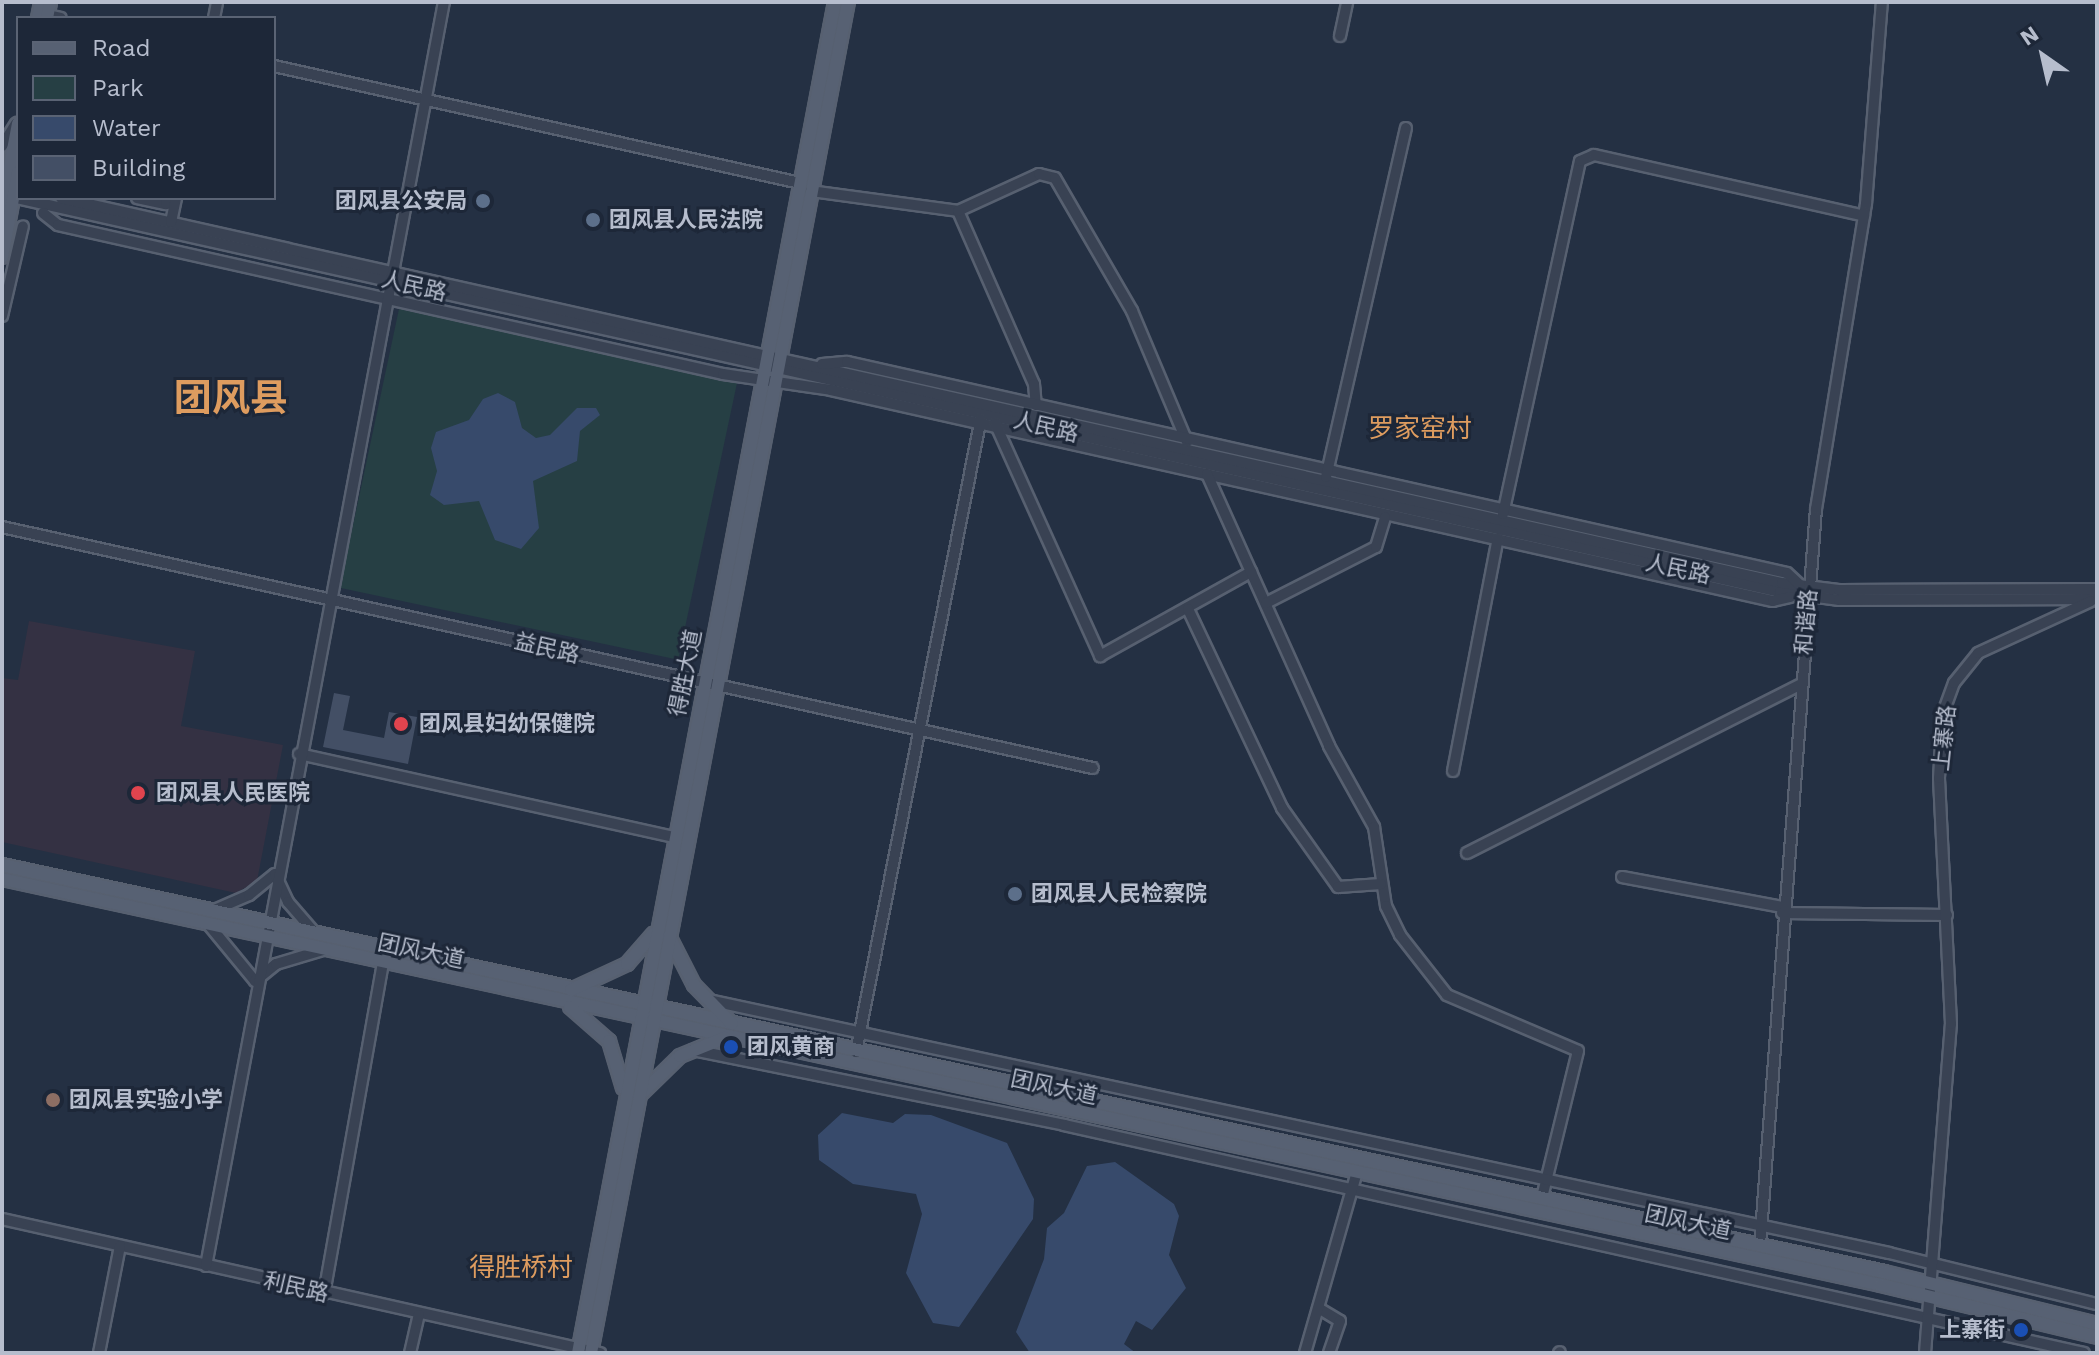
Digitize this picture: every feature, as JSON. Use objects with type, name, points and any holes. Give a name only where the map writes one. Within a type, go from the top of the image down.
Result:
[{"type":"main road","points":[[41,2],[49,14]]},
{"type":"main road","name":"得胜大道","points":[[772,361],[800,183],[835,2]]},
{"type":"main road","name":"得胜大道","points":[[646,1014],[668,935],[710,684],[768,381],[811,191],[848,2]]},
{"type":"main road","points":[[2,257],[16,135]]},
{"type":"main road","name":"得胜大道","points":[[588,1352],[646,1014],[656,928],[673,837],[710,684]]},
{"type":"main road","name":"团风大道","points":[[2,865],[209,918]]},
{"type":"main road","name":"团风大道","points":[[2,879],[264,930],[323,950],[383,963],[567,996]]},
{"type":"main road","points":[[656,928],[627,964],[567,996],[609,1041],[631,1098],[661,1070],[692,1049],[726,1037]]},
{"type":"main road","name":"团风大道","points":[[264,930],[318,935],[646,1014],[726,1037],[1357,1172],[2097,1324]]},
{"type":"main road","points":[[668,935],[706,1000],[734,1026]]},
{"type":"main road","name":"团风大道","points":[[646,1014],[734,1026],[1760,1245],[2097,1337]]},
{"type":"street","points":[[206,1266],[264,930],[444,2]]},
{"type":"street","points":[[1340,36],[1347,2]]},
{"type":"street","name":"和谐路","points":[[1760,1245],[1804,591],[1864,216],[1882,2]]},
{"type":"street","points":[[276,66],[800,183]]},
{"type":"street","points":[[2,146],[16,124]]},
{"type":"street","points":[[1324,483],[1406,128]]},
{"type":"street","points":[[1453,771],[1501,526],[1580,161],[1594,155],[1864,216]]},
{"type":"street","points":[[811,191],[958,211],[1039,174],[1055,178],[1132,311],[1191,452]]},
{"type":"street","points":[[147,200],[166,204],[167,200]]},
{"type":"street","points":[[171,222],[176,200]]},
{"type":"street","points":[[5,244],[23,226],[58,202]]},
{"type":"street","name":"人民路","points":[[58,202],[772,361],[985,416],[1804,591],[2097,599]]},
{"type":"street","name":"人民路","points":[[58,202],[171,222],[392,276]]},
{"type":"street","points":[[958,211],[1034,384],[1036,405]]},
{"type":"street","points":[[43,213],[58,225],[768,381],[985,416],[996,427],[1100,656],[1251,572]]},
{"type":"street","points":[[2,316],[23,226]]},
{"type":"street","name":"人民路","points":[[772,361],[811,365],[1501,526]]},
{"type":"street","points":[[811,365],[847,362],[1327,470],[1501,526],[1773,601],[1804,591]]},
{"type":"street","points":[[856,1052],[985,416]]},
{"type":"street","points":[[996,427],[1385,517],[1501,526]]},
{"type":"street","points":[[1205,465],[1329,746],[1374,827],[1381,884],[1400,935],[1447,995],[1578,1051],[1542,1198]]},
{"type":"street","points":[[1266,603],[1376,547],[1385,517]]},
{"type":"street","name":"益民路","points":[[2,527],[1093,768]]},
{"type":"street","name":"人民路","points":[[1804,591],[2097,589]]},
{"type":"street","name":"上寨路","points":[[1925,1353],[1951,1024],[1939,778],[1949,691],[1987,647],[2097,599]]},
{"type":"street","points":[[1188,609],[1282,808],[1338,887],[1381,884]]},
{"type":"street","points":[[1467,853],[1800,685]]},
{"type":"street","points":[[299,754],[673,837]]},
{"type":"street","points":[[255,981],[209,918],[249,895],[275,874]]},
{"type":"street","points":[[275,874],[294,911],[318,935]]},
{"type":"street","points":[[1622,877],[1782,910],[1947,915]]},
{"type":"street","points":[[255,981],[276,964],[323,950]]},
{"type":"street","points":[[324,1294],[383,963]]},
{"type":"street","points":[[706,1000],[1762,1225],[2097,1304]]},
{"type":"street","points":[[692,1049],[1352,1188],[2084,1353]]},
{"type":"street","points":[[1305,1353],[1357,1172]]},
{"type":"street","name":"利民路","points":[[2,1219],[588,1352]]},
{"type":"street","points":[[99,1353],[120,1246]]},
{"type":"street","points":[[1320,1309],[1340,1321],[1329,1353]]},
{"type":"street","points":[[410,1353],[419,1315]]},
{"type":"shaded area","name":"团风县人民医院","points":[[29,621],[195,651],[181,726],[283,745],[257,881],[236,893],[2,842],[2,678],[18,680]]},
{"type":"green space","points":[[399,309],[737,381],[678,660],[340,588]]},
{"type":"water","points":[[498,393],[515,402],[522,428],[536,438],[550,435],[577,408],[596,408],[600,415],[580,431],[577,461],[533,481],[539,528],[521,549],[495,540],[479,501],[444,505],[430,495],[437,471],[431,448],[436,432],[469,420],[483,399]]},
{"type":"water","points":[[842,1113],[893,1123],[905,1114],[931,1115],[1007,1143],[1034,1199],[1033,1219],[959,1327],[933,1323],[906,1273],[922,1214],[916,1194],[853,1184],[819,1160],[818,1135]]},
{"type":"water","points":[[1115,1162],[1174,1204],[1179,1216],[1169,1255],[1186,1288],[1152,1330],[1136,1321],[1124,1344],[1136,1353],[1030,1353],[1016,1332],[1044,1259],[1047,1228],[1064,1213],[1087,1166]]},
{"type":"building","name":"团风县妇幼保健院","points":[[334,693],[350,696],[343,730],[384,738],[389,712],[417,717],[408,764],[323,747]]},
{"type":"place","name":"团风县公安局","points":[[483,201]]},
{"type":"place","name":"团风县人民法院","points":[[593,220]]},
{"type":"place","name":"团风县妇幼保健院","points":[[401,724]]},
{"type":"place","name":"团风县人民医院","points":[[138,793]]},
{"type":"place","name":"团风县人民检察院","points":[[1015,894]]},
{"type":"place","name":"团风黄商","points":[[731,1047]]},
{"type":"place","name":"团风县实验小学","points":[[53,1100]]},
{"type":"place","name":"上寨街","points":[[2021,1330]]},
{"type":"district","name":"团风县","points":[[231,399]]},
{"type":"district","name":"罗家窑村","points":[[1420,429]]},
{"type":"district","name":"得胜桥村","points":[[521,1268]]}]
